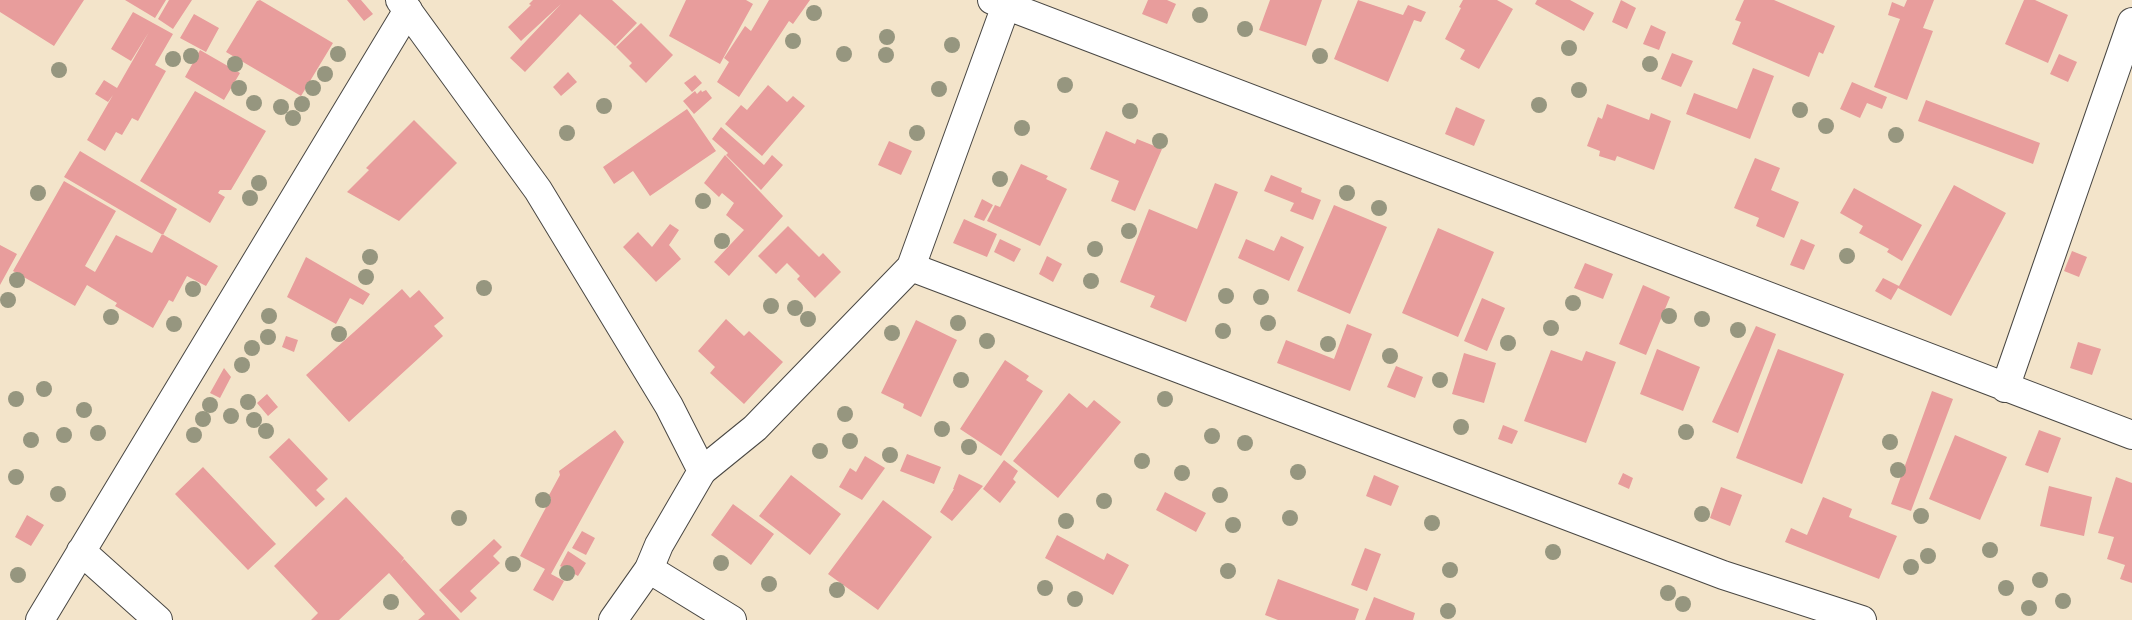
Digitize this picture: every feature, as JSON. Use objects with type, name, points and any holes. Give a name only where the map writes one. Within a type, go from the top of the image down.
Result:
[{"type":"street","points":[[613,620],[649,569],[659,545],[702,471],[754,428],[911,267],[1002,2],[2004,388],[2132,435]]},
{"type":"street","points":[[40,620],[404,5],[538,190],[669,406],[702,471]]},
{"type":"street","points":[[2004,388],[2132,22]]},
{"type":"street","points":[[911,267],[1723,575],[1862,620]]},
{"type":"street","points":[[81,551],[158,620]]},
{"type":"street","points":[[649,569],[732,620]]},
{"type":"building","points":[[0,0],[84,0],[54,46],[0,12]]},
{"type":"building","points":[[125,0],[166,0],[155,18]]},
{"type":"building","points":[[169,0],[192,0],[173,29],[158,19]]},
{"type":"building","points":[[260,0],[333,43],[301,96],[226,52],[257,1]]},
{"type":"building","points":[[347,0],[361,0],[373,14],[364,21]]},
{"type":"building","points":[[533,0],[612,0],[637,23],[615,46],[580,14],[525,72],[510,58],[561,4],[521,41],[508,27],[531,5],[529,4]]},
{"type":"building","points":[[686,0],[746,0],[753,4],[720,64],[669,36]]},
{"type":"building","points":[[769,0],[810,0],[793,24],[789,21],[739,97],[717,82],[729,62],[724,58],[745,26],[751,31]]},
{"type":"building","points":[[1148,0],[1167,0],[1176,4],[1167,24],[1142,14]]},
{"type":"building","points":[[1270,0],[1322,0],[1306,46],[1259,30]]},
{"type":"building","points":[[1358,0],[1403,15],[1408,5],[1426,12],[1421,22],[1414,20],[1388,82],[1334,59]]},
{"type":"building","points":[[1463,0],[1497,0],[1513,9],[1479,69],[1460,59],[1465,50],[1445,39],[1461,8],[1459,7]]},
{"type":"building","points":[[1537,0],[1570,0],[1594,13],[1584,31],[1535,4]]},
{"type":"building","points":[[1621,0],[1636,8],[1627,29],[1612,22]]},
{"type":"building","points":[[1744,0],[1774,0],[1835,26],[1823,54],[1819,52],[1809,77],[1732,44],[1741,22],[1735,20]]},
{"type":"building","points":[[1907,0],[1934,0],[1923,28],[1933,31],[1907,100],[1874,87],[1900,19],[1888,15],[1892,2],[1904,7]]},
{"type":"building","points":[[2024,0],[2035,0],[2068,15],[2048,63],[2005,44]]},
{"type":"building","points":[[133,12],[173,34],[155,65],[166,71],[138,121],[132,118],[122,135],[116,132],[105,151],[87,140],[113,95],[108,102],[95,94],[104,80],[117,88],[149,32],[131,61],[111,49]]},
{"type":"building","points":[[194,14],[219,28],[206,52],[180,38]]},
{"type":"building","points":[[641,23],[673,55],[646,83],[629,66],[632,63],[616,47]]},
{"type":"building","points":[[1651,25],[1666,32],[1659,50],[1643,44]]},
{"type":"building","points":[[200,50],[240,73],[224,100],[185,77]]},
{"type":"building","points":[[1672,53],[1693,61],[1681,87],[1661,79]]},
{"type":"building","points":[[2059,54],[2077,62],[2068,82],[2050,74]]},
{"type":"building","points":[[1753,68],[1774,76],[1750,139],[1686,114],[1694,93],[1737,109]]},
{"type":"building","points":[[568,72],[577,82],[561,96],[553,87]]},
{"type":"building","points":[[695,75],[702,83],[692,92],[684,83]]},
{"type":"building","points":[[1852,82],[1887,97],[1882,109],[1867,103],[1860,118],[1840,109]]},
{"type":"building","points":[[768,85],[787,102],[793,96],[805,106],[762,156],[725,124],[741,105],[747,110]]},
{"type":"building","points":[[701,90],[702,92],[706,90],[712,98],[694,114],[683,101],[695,91],[697,94]]},
{"type":"building","points":[[195,91],[266,131],[231,190],[220,190],[218,193],[225,197],[210,223],[140,181]]},
{"type":"building","points":[[1926,100],[2040,143],[2033,164],[1918,121]]},
{"type":"building","points":[[1607,104],[1649,120],[1651,113],[1671,121],[1654,170],[1617,156],[1615,161],[1599,156],[1600,151],[1587,146],[1598,117],[1602,119]]},
{"type":"building","points":[[1456,107],[1485,120],[1474,146],[1445,134]]},
{"type":"building","points":[[687,109],[716,151],[650,196],[633,171],[614,184],[603,167]]},
{"type":"building","points":[[414,120],[457,163],[399,221],[347,192],[369,170],[366,168]]},
{"type":"building","points":[[721,127],[764,165],[772,155],[783,165],[761,190],[726,155],[728,153],[712,139]]},
{"type":"building","points":[[1106,131],[1135,144],[1137,139],[1162,149],[1135,211],[1111,201],[1119,181],[1090,169]]},
{"type":"building","points":[[889,141],[912,151],[901,175],[878,165]]},
{"type":"building","points":[[80,151],[177,209],[163,235],[64,177]]},
{"type":"building","points":[[725,155],[783,216],[729,276],[714,262],[744,230],[726,215],[734,203],[722,193],[719,197],[704,183]]},
{"type":"building","points":[[1755,158],[1780,168],[1771,190],[1799,202],[1784,238],[1756,226],[1759,218],[1734,208]]},
{"type":"building","points":[[1021,164],[1048,176],[1046,179],[1067,189],[1040,246],[987,221],[995,205],[1000,207]]},
{"type":"building","points":[[1271,175],[1302,188],[1301,192],[1321,200],[1313,220],[1290,211],[1294,203],[1264,191]]},
{"type":"building","points":[[64,181],[116,211],[85,266],[95,272],[116,235],[152,253],[162,234],[218,266],[206,286],[187,276],[173,302],[169,300],[153,328],[115,306],[117,303],[87,285],[75,306],[13,271]]},
{"type":"building","points":[[1215,183],[1238,192],[1186,322],[1150,307],[1155,296],[1120,282],[1149,209],[1197,229]]},
{"type":"building","points":[[1954,185],[2006,213],[1951,316],[1898,288],[1891,300],[1875,291],[1883,278],[1899,286]]},
{"type":"building","points":[[1854,188],[1922,225],[1902,261],[1887,252],[1889,249],[1859,233],[1863,226],[1840,213]]},
{"type":"building","points":[[982,199],[993,205],[984,221],[974,217]]},
{"type":"building","points":[[1334,205],[1387,227],[1350,314],[1297,291]]},
{"type":"building","points":[[964,219],[997,234],[987,257],[953,243]]},
{"type":"building","points":[[670,224],[679,230],[669,245],[681,259],[656,282],[623,247],[638,232],[652,247]]},
{"type":"building","points":[[788,226],[819,257],[823,253],[841,272],[815,298],[797,279],[800,276],[787,263],[776,274],[758,256]]},
{"type":"building","points":[[1438,228],[1494,252],[1458,337],[1402,313]]},
{"type":"building","points":[[1281,236],[1304,247],[1289,281],[1238,258],[1246,239],[1274,251]]},
{"type":"building","points":[[1000,239],[1021,249],[1014,262],[994,252]]},
{"type":"building","points":[[1801,239],[1815,245],[1804,270],[1790,265]]},
{"type":"building","points":[[0,245],[17,254],[0,285]]},
{"type":"building","points":[[2072,251],[2087,257],[2079,277],[2064,271]]},
{"type":"building","points":[[1047,256],[1062,264],[1053,282],[1039,274]]},
{"type":"building","points":[[306,257],[370,294],[363,305],[350,298],[336,324],[287,297]]},
{"type":"building","points":[[1585,263],[1613,274],[1603,299],[1574,288]]},
{"type":"building","points":[[1643,285],[1670,297],[1646,355],[1619,344]]},
{"type":"building","points":[[402,289],[410,298],[419,290],[444,318],[434,326],[443,336],[349,422],[306,375]]},
{"type":"building","points":[[1482,298],[1505,308],[1487,351],[1464,341]]},
{"type":"building","points":[[726,319],[744,336],[749,331],[783,362],[744,404],[710,373],[715,367],[698,351]]},
{"type":"building","points":[[916,320],[957,340],[921,417],[903,408],[904,404],[881,393]]},
{"type":"building","points":[[1347,324],[1372,334],[1350,391],[1277,363],[1286,340],[1334,359]]},
{"type":"building","points":[[1756,326],[1776,334],[1738,433],[1712,422]]},
{"type":"building","points":[[286,336],[298,340],[294,352],[282,347]]},
{"type":"building","points":[[2078,342],[2101,349],[2092,375],[2070,368]]},
{"type":"building","points":[[1657,349],[1700,367],[1683,411],[1640,394]]},
{"type":"building","points":[[1778,349],[1844,374],[1802,484],[1736,458]]},
{"type":"building","points":[[1551,350],[1582,361],[1586,351],[1616,362],[1586,443],[1524,421]]},
{"type":"building","points":[[1464,353],[1496,363],[1484,403],[1452,394]]},
{"type":"building","points":[[1005,360],[1029,376],[1026,380],[1043,391],[1001,456],[960,429]]},
{"type":"building","points":[[1396,366],[1423,377],[1415,398],[1387,387]]},
{"type":"building","points":[[224,368],[231,377],[220,398],[210,393]]},
{"type":"building","points":[[1932,391],[1953,399],[1911,511],[1891,504]]},
{"type":"building","points":[[1069,393],[1087,408],[1094,400],[1121,422],[1058,498],[1013,461]]},
{"type":"building","points":[[267,394],[278,407],[268,416],[257,403]]},
{"type":"building","points":[[1503,425],[1518,431],[1512,444],[1498,439]]},
{"type":"building","points":[[615,430],[624,442],[551,574],[564,581],[553,601],[533,590],[545,569],[520,556],[551,498],[548,497],[560,475],[559,471]]},
{"type":"building","points":[[2039,430],[2061,438],[2048,473],[2025,465]]},
{"type":"building","points":[[1955,435],[2007,457],[1980,520],[1929,499]]},
{"type":"building","points":[[289,438],[328,479],[316,490],[325,499],[316,507],[269,457]]},
{"type":"building","points":[[907,454],[941,467],[934,484],[900,471]]},
{"type":"building","points":[[865,456],[885,468],[862,500],[839,487],[850,468],[856,472]]},
{"type":"building","points":[[1004,460],[1018,471],[1013,479],[1016,482],[1000,503],[983,489]]},
{"type":"building","points":[[203,467],[276,544],[248,570],[175,494]]},
{"type":"building","points":[[1623,473],[1633,478],[1629,489],[1618,484]]},
{"type":"building","points":[[959,474],[983,486],[952,521],[940,512],[954,489]]},
{"type":"building","points":[[791,475],[841,514],[810,555],[759,516]]},
{"type":"building","points":[[1374,475],[1399,486],[1391,506],[1366,496]]},
{"type":"building","points":[[2116,477],[2132,483],[2132,583],[2120,579],[2125,565],[2107,559],[2114,537],[2098,533]]},
{"type":"building","points":[[2049,486],[2092,497],[2084,536],[2040,526]]},
{"type":"building","points":[[1721,487],[1742,495],[1730,526],[1710,518]]},
{"type":"building","points":[[1165,492],[1206,513],[1196,532],[1156,510]]},
{"type":"building","points":[[346,497],[404,558],[400,564],[404,559],[460,620],[418,620],[425,614],[389,573],[339,620],[311,620],[318,613],[274,566]]},
{"type":"building","points":[[1823,497],[1852,509],[1849,517],[1897,536],[1879,579],[1785,542],[1791,528],[1807,535]]},
{"type":"building","points":[[883,500],[932,537],[878,610],[828,574]]},
{"type":"building","points":[[733,504],[774,534],[751,565],[711,535]]},
{"type":"building","points":[[27,515],[44,525],[31,546],[15,537]]},
{"type":"building","points":[[582,531],[595,538],[586,555],[572,548]]},
{"type":"building","points":[[1057,535],[1104,560],[1107,553],[1129,565],[1113,595],[1045,558]]},
{"type":"building","points":[[494,539],[502,547],[493,556],[500,563],[470,591],[477,598],[461,613],[439,590]]},
{"type":"building","points":[[1365,548],[1381,554],[1367,591],[1351,585]]},
{"type":"building","points":[[568,551],[586,563],[578,576],[560,566]]},
{"type":"building","points":[[1278,579],[1359,609],[1355,620],[1278,620],[1265,615]]},
{"type":"building","points":[[1374,597],[1415,613],[1413,620],[1365,620]]}]
